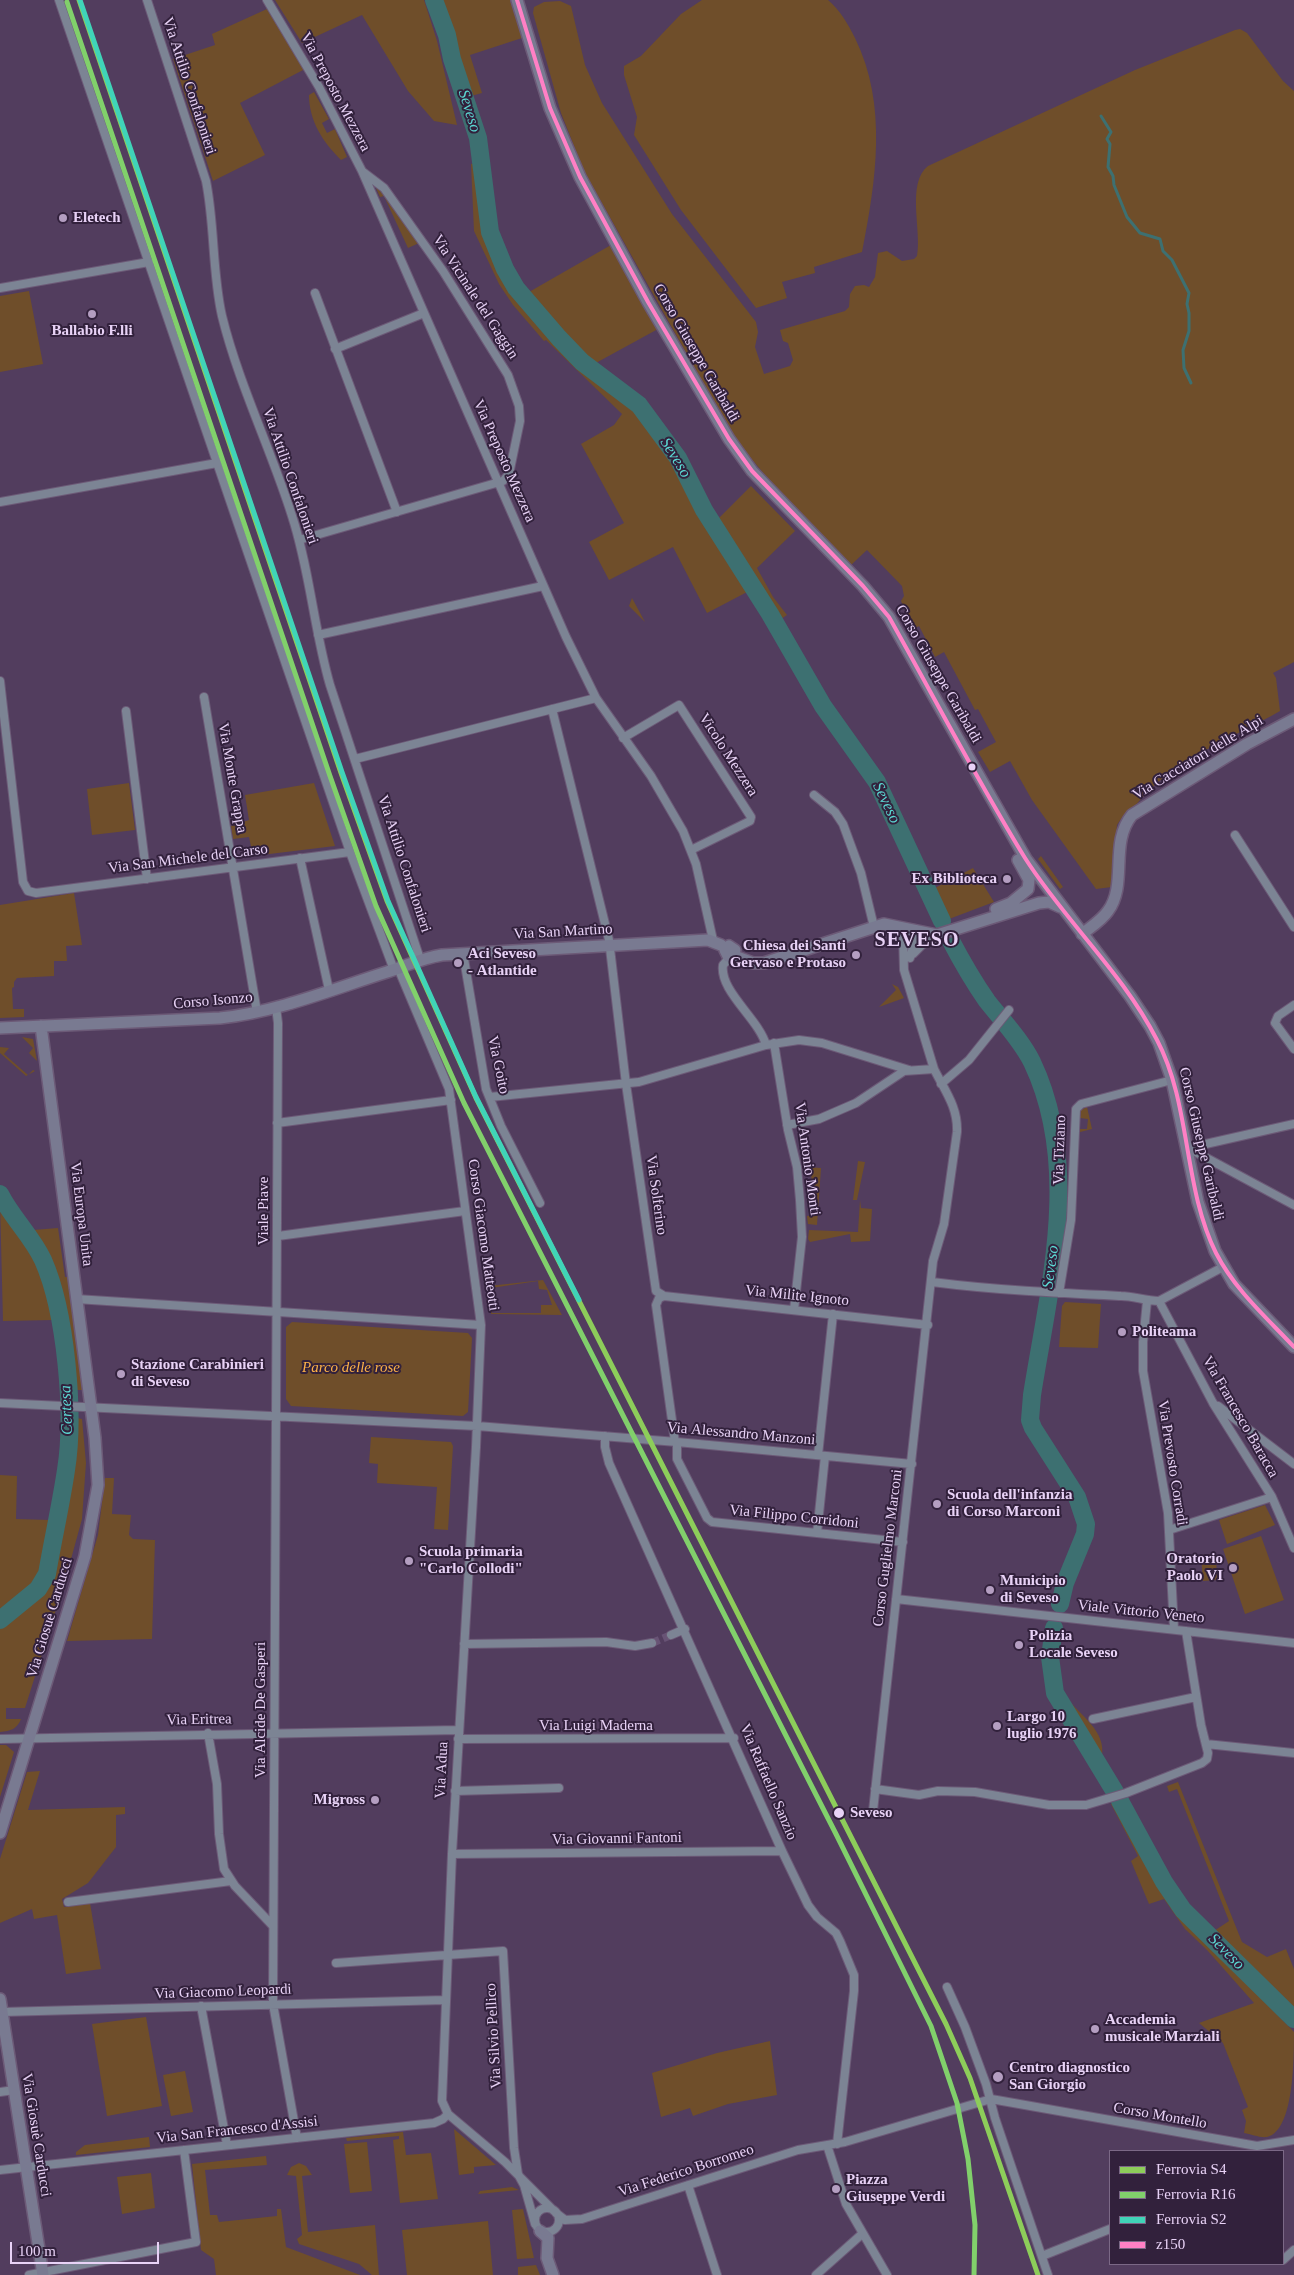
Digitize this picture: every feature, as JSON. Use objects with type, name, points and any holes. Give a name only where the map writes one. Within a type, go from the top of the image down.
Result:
[{"type":"street","name":"Corso Giacomo Matteotti","points":[[59,0],[350,852],[396,969],[446,1078],[451,1100],[481,1325],[477,1426]]},
{"type":"street","name":"Via Attilio Confalonieri","points":[[147,0],[206,182],[210,202],[218,292],[228,338],[299,540],[330,686],[420,959]]},
{"type":"street","name":"Via Preposto Mezzera","points":[[267,0],[320,86],[362,171],[543,586],[596,698],[676,817],[691,850],[724,947]]},
{"type":"street","name":"Corso Giuseppe Garibaldi","points":[[517,0],[550,108],[565,145],[600,215],[686,368],[732,444],[752,471],[864,586],[889,617],[1026,859],[1150,1026],[1162,1051],[1172,1080],[1198,1202],[1209,1238],[1223,1268],[1243,1295],[1294,1347]]},
{"type":"street","name":"Via Vicinale del Gaggin","points":[[362,171],[384,188],[443,271],[508,375],[519,406],[520,421],[509,474],[499,482]]},
{"type":"street","points":[[0,288],[149,262]]},
{"type":"street","points":[[314,293],[397,512]]},
{"type":"street","points":[[335,349],[424,313]]},
{"type":"street","points":[[0,502],[217,463]]},
{"type":"street","points":[[299,540],[499,482]]},
{"type":"street","points":[[318,634],[543,586]]},
{"type":"street","name":"Via San Michele del Carso","points":[[0,681],[23,882],[26,890],[30,892],[350,852]]},
{"type":"street","name":"Via Monte Grappa","points":[[204,697],[257,1012]]},
{"type":"street","points":[[355,758],[596,698]]},
{"type":"street","name":"Vicolo Mezzera","points":[[623,738],[679,704],[750,816],[750,821],[691,850]]},
{"type":"street","name":"Via Solferino","points":[[552,709],[609,945],[626,1084],[655,1287],[664,1296]]},
{"type":"street","points":[[126,711],[147,878]]},
{"type":"street","name":"Via Cacciatori delle Alpi","points":[[1082,934],[1103,917],[1114,902],[1121,837],[1124,825],[1132,815],[1248,744],[1294,719]]},
{"type":"street","points":[[814,795],[834,812],[843,824],[861,873],[874,926]]},
{"type":"street","points":[[997,809],[1001,829],[1028,878],[1029,886],[1027,891]]},
{"type":"street","points":[[1235,835],[1294,927]]},
{"type":"street","points":[[300,858],[328,990]]},
{"type":"street","points":[[724,947],[757,964],[801,952],[874,926],[887,924],[930,935],[946,930],[1035,904],[1046,898],[1048,893],[1046,887],[1037,883],[1005,906],[946,930],[922,945],[907,958]]},
{"type":"street","points":[[1035,904],[1053,903],[1064,911]]},
{"type":"street","points":[[887,924],[896,928],[907,958]]},
{"type":"street","points":[[907,958],[903,934],[906,931],[916,930]]},
{"type":"street","name":"Via San Martino","points":[[420,959],[463,953],[609,945],[724,947]]},
{"type":"street","name":"Via Antonio Monti","points":[[724,947],[724,979],[770,1044],[797,1167],[802,1228],[794,1310]]},
{"type":"street","name":"Via Goito","points":[[463,953],[486,1088],[501,1126],[540,1203]]},
{"type":"street","name":"Corso Guglielmo Marconi","points":[[873,1811],[932,1282],[936,1252],[944,1224],[957,1120],[954,1105],[934,1069],[930,1057],[906,976],[907,958]]},
{"type":"street","name":"Corso Isonzo","points":[[0,1028],[220,1018],[257,1012],[396,969],[420,959]]},
{"type":"street","points":[[1294,1005],[1277,1017],[1275,1023],[1294,1049]]},
{"type":"street","name":"Viale Piave","points":[[276,1007],[278,1023],[277,1416]]},
{"type":"street","points":[[942,1084],[969,1060],[1008,1010]]},
{"type":"street","name":"Via Europa Unita","points":[[41,1026],[91,1406]]},
{"type":"street","points":[[490,1096],[626,1084],[770,1044],[799,1040],[822,1043],[909,1070]]},
{"type":"street","points":[[787,1125],[819,1119],[856,1104],[897,1074],[909,1070],[934,1069]]},
{"type":"street","name":"Via Tiziano","points":[[1056,1293],[1071,1220],[1076,1109],[1081,1104],[1172,1080]]},
{"type":"street","points":[[277,1123],[451,1100]]},
{"type":"street","points":[[1188,1148],[1294,1124]]},
{"type":"street","points":[[1188,1148],[1294,1205]]},
{"type":"street","points":[[278,1236],[465,1211]]},
{"type":"street","points":[[932,1282],[1056,1293],[1128,1296],[1147,1301],[1159,1301],[1223,1268]]},
{"type":"street","points":[[664,1296],[659,1298],[656,1305],[676,1442]]},
{"type":"street","name":"Via Milite Ignoto","points":[[664,1296],[928,1326]]},
{"type":"street","points":[[76,1299],[481,1325]]},
{"type":"street","name":"Via Prevosto Corradi","points":[[1147,1301],[1143,1342],[1143,1371],[1168,1514],[1174,1629]]},
{"type":"street","name":"Via Francesco Baracca","points":[[1159,1301],[1213,1403],[1272,1497],[1294,1548]]},
{"type":"street","points":[[817,1533],[833,1314]]},
{"type":"street","name":"Via Alessandro Manzoni","points":[[0,1403],[477,1426],[912,1464]]},
{"type":"street","points":[[1213,1403],[1294,1464]]},
{"type":"street","name":"Via Giosuè Carducci","points":[[0,1833],[85,1556],[92,1522],[98,1471],[91,1406]]},
{"type":"street","name":"Via Alcide De Gasperi","points":[[277,1416],[273,2004],[297,2138]]},
{"type":"street","name":"Via Adua","points":[[448,2114],[442,2098],[447,1954],[458,1730],[477,1426]]},
{"type":"street","name":"Via Raffaello Sanzio","points":[[605,1436],[605,1447],[609,1463],[734,1738],[782,1851],[808,1906],[817,1918],[836,1934],[854,1975],[854,1991],[837,2144]]},
{"type":"street","name":"Via Filippo Corridoni","points":[[676,1442],[677,1459],[710,1521],[903,1542]]},
{"type":"street","points":[[1169,1530],[1272,1497]]},
{"type":"street","name":"Viale Vittorio Veneto","points":[[896,1599],[1294,1643]]},
{"type":"street","points":[[671,1635],[684,1629]]},
{"type":"street","points":[[875,1789],[917,1795],[938,1791],[974,1792],[1060,1806],[1086,1805],[1126,1793],[1204,1762],[1208,1756],[1196,1697],[1186,1631]]},
{"type":"street","points":[[464,1644],[606,1642],[635,1646],[652,1643]]},
{"type":"street","points":[[1093,1719],[1196,1697]]},
{"type":"street","name":"Via Eritrea","points":[[0,1739],[208,1733],[458,1730]]},
{"type":"street","points":[[208,1733],[218,1790],[222,1861],[231,1880],[273,1926]]},
{"type":"street","name":"Via Luigi Maderna","points":[[458,1739],[734,1738]]},
{"type":"street","points":[[1206,1744],[1294,1753]]},
{"type":"street","points":[[455,1791],[559,1788]]},
{"type":"street","name":"Via Giovanni Fantoni","points":[[452,1854],[782,1851]]},
{"type":"street","points":[[68,1902],[231,1880]]},
{"type":"street","name":"Via Silvio Pellico","points":[[336,1963],[503,1951],[518,2174]]},
{"type":"street","points":[[947,1987],[965,2027],[992,2099],[995,2118],[1048,2275]]},
{"type":"street","name":"Via Giosuè Carducci","points":[[0,1999],[42,2273]]},
{"type":"street","name":"Via Giacomo Leopardi","points":[[2,2012],[446,2000]]},
{"type":"street","points":[[201,2006],[226,2145]]},
{"type":"street","points":[[0,2092],[14,2090]]},
{"type":"street","name":"Via Federico Borromeo","points":[[555,2212],[565,2220],[582,2219],[798,2150],[837,2144],[992,2099]]},
{"type":"street","name":"Corso Montello","points":[[992,2099],[1230,2142],[1267,2146],[1294,2140]]},
{"type":"street","points":[[448,2114],[518,2174],[555,2212],[559,2220],[556,2228],[547,2232],[538,2227]]},
{"type":"street","name":"Via San Francesco d'Assisi","points":[[0,2170],[434,2123],[448,2114]]},
{"type":"street","points":[[1229,2150],[1230,2142]]},
{"type":"street","points":[[827,2145],[846,2204],[887,2275]]},
{"type":"street","points":[[29,2275],[196,2242],[184,2150]]},
{"type":"street","points":[[518,2174],[538,2227],[548,2238],[547,2258],[553,2275]]},
{"type":"street","points":[[688,2185],[718,2275]]},
{"type":"street","points":[[538,2227],[536,2215],[541,2210],[547,2208],[555,2212]]},
{"type":"street","points":[[1042,2256],[1109,2229]]},
{"type":"street","points":[[816,2275],[862,2234]]},
{"type":"street","points":[[1284,2259],[1294,2250]]},
{"type":"green space","points":[[275,0],[424,0],[437,41],[457,125],[434,121],[408,91],[362,15],[302,43]]},
{"type":"green space","points":[[441,0],[510,0],[522,38],[470,55],[482,93],[471,96]]},
{"type":"green space","points":[[702,0],[828,0],[836,8],[855,38],[872,90],[875,116],[875,171],[862,252],[814,267],[815,273],[782,282],[787,298],[756,308],[681,210],[634,135],[637,117],[624,75],[624,66],[641,56],[681,14]]},
{"type":"green space","points":[[560,1],[571,6],[585,65],[602,103],[672,214],[756,322],[758,332],[755,347],[764,374],[790,366],[793,360],[788,343],[783,341],[780,330],[845,311],[849,307],[850,294],[855,286],[864,285],[869,287],[875,277],[878,253],[887,251],[902,261],[914,259],[917,256],[916,195],[921,174],[928,166],[1135,70],[1235,30],[1240,29],[1247,33],[1283,81],[1294,91],[1294,662],[1273,673],[1276,678],[1280,711],[1188,760],[1155,785],[1122,818],[1117,825],[1112,887],[1096,889],[1032,800],[1010,761],[990,772],[978,752],[996,742],[978,709],[975,710],[944,652],[935,657],[919,626],[914,629],[901,601],[904,596],[902,586],[867,550],[851,565],[769,480],[726,424],[584,171],[561,113],[533,13],[534,7],[544,2]]},
{"type":"green space","points":[[267,9],[305,69],[240,103],[265,155],[213,181],[173,59],[215,45],[212,34]]},
{"type":"green space","points":[[314,92],[329,119],[322,123],[327,133],[335,129],[347,157],[341,160],[328,146],[314,122],[309,95]]},
{"type":"green space","points":[[475,163],[483,234],[513,292],[567,356],[637,413],[658,439],[670,457],[700,516],[749,591],[707,613],[673,547],[609,580],[589,542],[624,523],[581,444],[614,425],[622,414],[546,340],[544,341],[513,305],[499,284],[474,231],[471,164]]},
{"type":"green space","points":[[379,187],[419,243],[408,248],[384,196],[380,197],[376,188]]},
{"type":"green space","points":[[611,245],[658,329],[594,364],[574,346],[529,292]]},
{"type":"green space","points":[[29,291],[43,364],[0,372],[0,296]]},
{"type":"green space","points":[[751,486],[795,531],[757,568],[773,597],[787,615],[781,619],[717,520]]},
{"type":"green space","points":[[632,598],[645,622],[629,606]]},
{"type":"green space","points":[[129,783],[135,830],[92,835],[87,789]]},
{"type":"green space","points":[[314,783],[335,846],[253,856],[249,837],[233,839],[231,826],[249,820],[245,795]]},
{"type":"green space","points":[[1041,856],[1063,887],[1060,889],[1038,859]]},
{"type":"green space","points":[[973,868],[994,902],[949,919],[933,889]]},
{"type":"green space","points":[[74,893],[82,945],[66,946],[67,961],[54,961],[54,976],[17,978],[12,988],[13,1009],[24,1009],[24,1017],[0,1018],[0,905]]},
{"type":"green space","points":[[892,984],[898,987],[904,998],[879,1007],[896,990]]},
{"type":"green space","points":[[22,1037],[33,1039],[37,1061],[29,1053],[33,1048]]},
{"type":"green space","points":[[0,1047],[9,1048],[4,1054],[28,1075],[26,1076],[0,1053]]},
{"type":"green space","points":[[1087,1107],[1092,1129],[1080,1132],[1080,1129],[1087,1129],[1088,1119],[1080,1118],[1081,1110]]},
{"type":"green space","points":[[858,1161],[865,1162],[857,1200],[853,1200]]},
{"type":"green space","points":[[806,1167],[821,1168],[817,1225],[808,1224],[807,1216],[814,1215],[811,1171],[806,1170]]},
{"type":"green space","points":[[860,1200],[861,1208],[872,1209],[870,1241],[851,1242],[850,1234],[810,1242],[808,1239],[809,1230],[858,1232]]},
{"type":"green space","points":[[0,1202],[36,1256],[43,1270],[52,1301],[54,1320],[3,1321]]},
{"type":"green space","points":[[58,1228],[65,1277],[68,1277],[83,1390],[74,1390],[61,1308],[50,1269],[33,1230]]},
{"type":"green space","points":[[543,1280],[562,1315],[491,1314],[492,1305],[492,1313],[541,1313],[541,1305],[552,1305],[547,1290],[539,1289],[538,1281],[491,1288],[491,1295],[489,1286]]},
{"type":"green space","points":[[1065,1302],[1101,1304],[1098,1348],[1059,1347],[1062,1306]]},
{"type":"green space","name":"Parco delle rose","points":[[292,1322],[468,1333],[472,1338],[468,1412],[463,1416],[291,1406],[286,1399],[286,1327]]},
{"type":"green space","points":[[72,1417],[82,1419],[86,1463],[82,1519],[65,1581],[25,1708],[6,1708],[6,1719],[21,1719],[13,1729],[0,1732],[0,1628],[38,1598],[51,1580],[70,1480],[73,1451]]},
{"type":"green space","points":[[371,1437],[451,1442],[453,1446],[448,1530],[434,1529],[437,1487],[377,1483],[378,1464],[369,1463]]},
{"type":"green space","points":[[0,1475],[17,1476],[16,1519],[50,1520],[46,1558],[39,1579],[27,1594],[0,1614]]},
{"type":"green space","points":[[105,1478],[114,1478],[112,1514],[131,1515],[129,1535],[133,1539],[155,1540],[152,1639],[67,1641],[98,1535]]},
{"type":"green space","points":[[1265,1505],[1275,1525],[1227,1544],[1219,1520]]},
{"type":"green space","points":[[1261,1536],[1284,1600],[1245,1614],[1223,1549]]},
{"type":"green space","points":[[1216,1554],[1217,1580],[1203,1581],[1201,1555]]},
{"type":"green space","points":[[1067,1698],[1096,1731],[1102,1747],[1102,1756]]},
{"type":"green space","points":[[0,1745],[6,1745],[14,1752],[0,1797]]},
{"type":"green space","points":[[40,1771],[28,1810],[125,1807],[125,1814],[116,1815],[116,1847],[88,1883],[62,1899],[64,1907],[90,1903],[101,1969],[66,1974],[57,1915],[34,1919],[32,1909],[0,1923],[0,1859],[27,1772]]},
{"type":"green space","points":[[1178,1782],[1242,1942],[1267,1957],[1286,1949],[1294,1969],[1294,2007],[1214,1931],[1229,1921],[1177,1789],[1169,1792],[1167,1786]]},
{"type":"green space","points":[[1113,1803],[1148,1868],[1174,1909],[1294,2032],[1293,2076],[1287,2108],[1283,2122],[1276,2132],[1267,2137],[1244,2133],[1246,2121],[1242,2110],[1248,2107],[1223,2043],[1199,2023],[1254,2003],[1207,1950],[1185,1929],[1164,1899],[1149,1904],[1131,1861],[1138,1856],[1111,1804]]},
{"type":"green space","points":[[146,2017],[162,2106],[107,2116],[92,2024]]},
{"type":"green space","points":[[770,2041],[777,2095],[728,2104],[693,2116],[690,2108],[661,2117],[652,2073],[717,2053]]},
{"type":"green space","points":[[185,2071],[193,2112],[171,2116],[163,2075]]},
{"type":"green space","points":[[454,2129],[496,2165],[474,2167],[474,2173],[459,2175]]},
{"type":"green space","points":[[403,2132],[406,2155],[431,2153],[438,2199],[400,2203],[393,2140],[399,2139],[399,2136],[347,2141],[346,2138]]},
{"type":"green space","points":[[149,2137],[150,2147],[76,2155],[76,2152],[85,2145]]},
{"type":"green space","points":[[367,2142],[372,2191],[350,2193],[344,2144]]},
{"type":"green space","points":[[266,2156],[267,2165],[205,2170],[210,2215],[217,2215],[219,2222],[277,2216],[277,2209],[281,2209],[286,2247],[360,2275],[216,2275],[214,2259],[201,2250],[192,2164]]},
{"type":"green space","points":[[299,2163],[306,2166],[312,2175],[302,2176],[308,2232],[375,2225],[379,2275],[372,2275],[359,2264],[299,2244],[297,2239],[302,2235],[296,2176],[287,2175],[291,2167]]},
{"type":"green space","points":[[151,2173],[155,2208],[122,2214],[117,2177]]},
{"type":"green space","points":[[512,2187],[519,2190],[478,2194],[480,2191]]},
{"type":"green space","points":[[523,2209],[534,2258],[517,2259],[512,2210]]},
{"type":"green space","points":[[488,2221],[493,2275],[407,2275],[402,2230]]},
{"type":"green space","points":[[536,2265],[540,2275],[518,2275],[518,2267]]},
{"type":"waterway","name":"Seveso","points":[[434,0],[447,35],[452,59],[478,138],[490,232],[505,269],[516,288],[582,362],[639,405],[678,458],[704,510],[770,614],[823,706],[877,782],[942,921]]},
{"type":"waterway","points":[[1101,116],[1111,132],[1107,139],[1110,144],[1108,167],[1127,217],[1140,233],[1160,239],[1163,251],[1172,260],[1189,293],[1187,304],[1189,331],[1183,350],[1184,368],[1191,383]]},
{"type":"waterway","name":"Seveso","points":[[950,939],[987,1001],[1028,1054],[1047,1102],[1055,1143],[1058,1185],[1057,1227],[1053,1270],[1032,1395],[1030,1420],[1033,1428],[1077,1497],[1086,1524],[1085,1534],[1065,1583],[1060,1604]]},
{"type":"waterway","name":"Certesa","points":[[0,1194],[38,1251],[51,1282],[63,1335],[69,1393],[69,1447],[47,1574],[38,1589],[0,1620]]},
{"type":"waterway","name":"Seveso","points":[[1054,1628],[1050,1657],[1055,1693],[1115,1792]]},
{"type":"waterway","name":"Seveso","points":[[1120,1801],[1164,1882],[1183,1910],[1294,2019]]},
{"type":"tunnel","points":[[652,1643],[671,1635]]},
{"type":"rail line","name":"S4","points":[[79,0],[341,773],[387,901],[476,1098],[946,2024],[970,2078],[1038,2275]]},
{"type":"rail line","name":"S2","points":[[80,0],[342,772],[388,901],[476,1097],[579,1300]]},
{"type":"rail line","name":"R16","points":[[67,2],[376,906],[464,1103],[836,1834],[931,2026],[957,2103],[968,2159],[975,2225],[974,2275]]},
{"type":"transit line","name":"z150","points":[[517,0],[550,108],[580,177],[648,302],[729,439],[752,471],[863,586],[889,617],[973,769],[1025,858],[1058,904],[1128,992],[1143,1016],[1157,1040],[1168,1065],[1182,1118],[1198,1201],[1205,1228],[1216,1253],[1232,1279],[1294,1347]]},
{"type":"place","name":"Eletech","points":[[63,218]]},
{"type":"place","name":"Ballabio F.lli","points":[[92,314]]},
{"type":"place","name":"Ex Biblioteca","points":[[1007,879]]},
{"type":"place","name":"Chiesa dei Santi Gervaso e Protaso","points":[[856,955]]},
{"type":"place","name":"Aci Seveso - Atlantide","points":[[458,963]]},
{"type":"place","name":"Politeama","points":[[1122,1332]]},
{"type":"place","name":"Stazione Carabinieri di Seveso","points":[[121,1374]]},
{"type":"place","name":"Scuola dell'infanzia di Corso Marconi","points":[[937,1504]]},
{"type":"place","name":"Scuola primaria \"Carlo Collodi\"","points":[[409,1561]]},
{"type":"place","name":"Oratorio Paolo VI","points":[[1233,1568]]},
{"type":"place","name":"Municipio di Seveso","points":[[990,1590]]},
{"type":"place","name":"Polizia Locale Seveso","points":[[1019,1645]]},
{"type":"place","name":"Largo 10 luglio 1976","points":[[997,1726]]},
{"type":"place","name":"Migross","points":[[375,1800]]},
{"type":"place","name":"Seveso","points":[[839,1813]]},
{"type":"place","name":"Accademia musicale Marziali","points":[[1095,2029]]},
{"type":"place","name":"Centro diagnostico San Giorgio","points":[[998,2077]]},
{"type":"place","name":"Piazza Giuseppe Verdi","points":[[836,2189]]},
{"type":"district","name":"SEVESO","points":[[917,941]]}]
